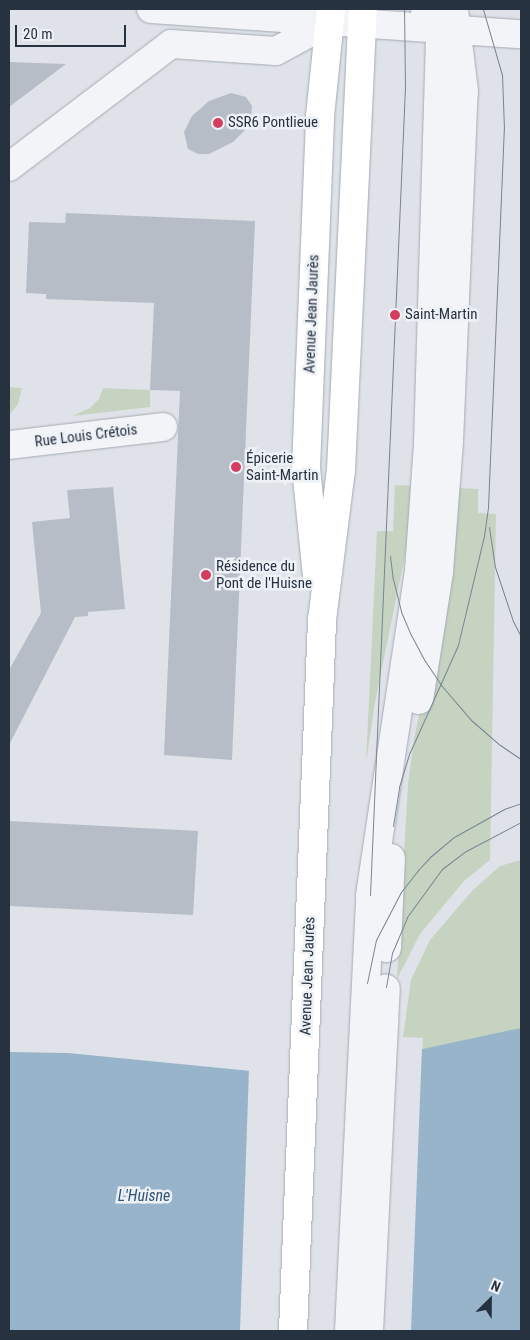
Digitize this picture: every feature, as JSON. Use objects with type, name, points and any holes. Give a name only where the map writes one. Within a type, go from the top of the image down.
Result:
[{"type":"main road","name":"Avenue Jean Jaurès","points":[[322,620],[306,468],[320,116],[331,15]]},
{"type":"main road","name":"Avenue Jean Jaurès","points":[[293,1331],[322,620],[341,470],[363,16]]},
{"type":"street","points":[[171,44],[166,9],[444,19],[521,34]]},
{"type":"street","points":[[9,167],[171,44],[276,51],[331,15]]},
{"type":"street","points":[[349,1331],[393,826],[420,691],[439,572],[450,442],[464,91],[444,19]]},
{"type":"street","name":"Rue Louis Crétois","points":[[9,445],[163,427]]},
{"type":"street","points":[[369,1331],[374,1035]]},
{"type":"green space","points":[[9,387],[22,388],[18,404],[9,415]]},
{"type":"green space","points":[[103,388],[150,390],[150,407],[72,416],[90,408],[99,399]]},
{"type":"green space","points":[[395,485],[414,486],[411,526],[375,702],[366,763],[377,531],[393,531]]},
{"type":"green space","points":[[458,488],[478,489],[478,513],[496,514],[490,860],[464,881],[420,934],[397,979],[408,784],[414,739],[443,601]]},
{"type":"green space","points":[[521,860],[521,1331],[411,1331],[423,1038],[403,1037],[411,980],[430,940],[472,891],[500,866]]},
{"type":"water","name":"L'Huisne","points":[[521,1028],[521,1331],[9,1331],[9,1052],[68,1053],[374,1083],[404,1053]]},
{"type":"pier","points":[[422,1047],[411,1331],[240,1331],[249,1069],[374,1081],[402,1051]]},
{"type":"building","points":[[9,62],[66,64],[9,107]]},
{"type":"building","name":"SSR6 Pontlieue","points":[[231,93],[246,97],[252,106],[251,119],[246,129],[233,142],[209,154],[198,154],[188,149],[184,132],[192,116],[209,101]]},
{"type":"building","points":[[66,213],[255,221],[232,760],[164,755],[180,391],[150,390],[154,303],[46,299],[46,294],[26,293],[29,222],[65,223]]},
{"type":"building","points":[[113,487],[125,609],[88,612],[88,616],[75,617],[9,745],[9,670],[41,613],[32,522],[70,518],[67,490]]},
{"type":"building","points":[[9,821],[198,831],[193,915],[9,906]]},
{"type":"tram line","points":[[370,895],[405,87],[404,9]]},
{"type":"tram line","points":[[393,826],[399,787],[410,752],[458,645],[484,536],[488,507],[504,129],[502,75],[483,9]]},
{"type":"tram line","points":[[489,527],[495,567],[513,621],[521,637]]},
{"type":"tram line","points":[[390,556],[393,579],[402,614],[425,661],[441,685],[471,720],[500,745],[521,759]]},
{"type":"tram line","points":[[367,983],[376,940],[401,892],[418,870],[454,837],[504,809],[521,803]]},
{"type":"tram line","points":[[386,987],[392,953],[407,917],[442,869],[466,851],[521,822]]},
{"type":"place","name":"SSR6 Pontlieue","points":[[218,123]]},
{"type":"place","name":"Saint-Martin","points":[[395,315]]},
{"type":"place","name":"Épicerie Saint-Martin","points":[[236,467]]},
{"type":"place","name":"Résidence du Pont de l'Huisne","points":[[206,575]]}]
